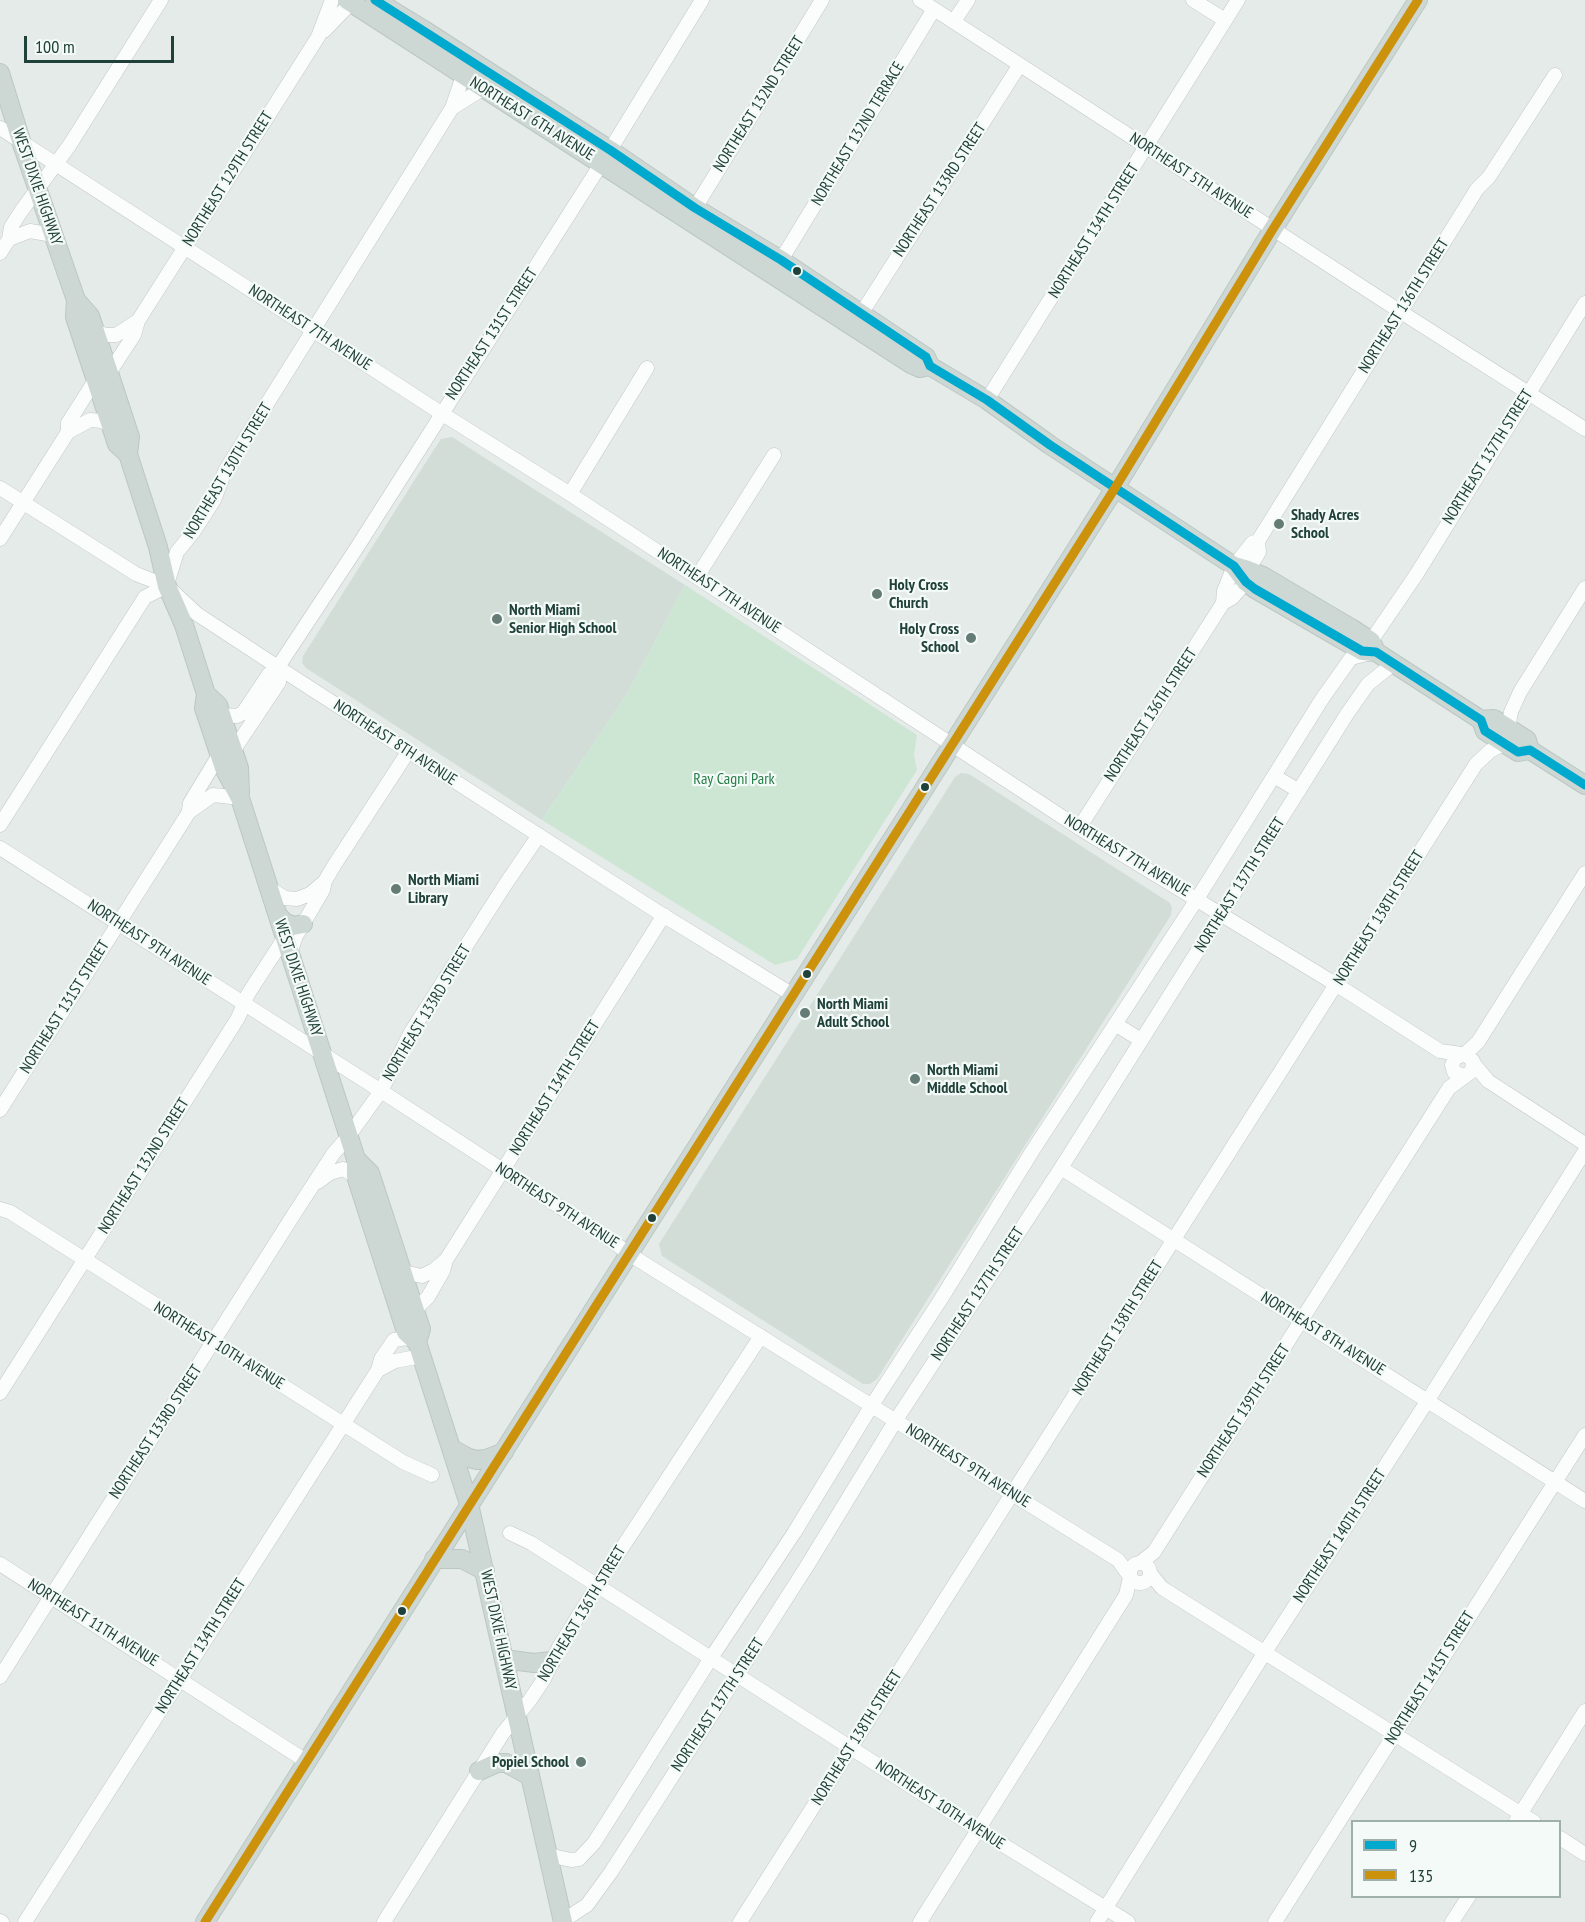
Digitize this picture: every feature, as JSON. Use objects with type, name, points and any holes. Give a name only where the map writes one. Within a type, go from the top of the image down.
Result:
[{"type":"main road","points":[[205,1922],[1115,488],[1273,229],[1418,0]]},
{"type":"main road","name":"NORTHEAST 6TH AVENUE","points":[[365,2],[424,30],[831,313],[918,368],[930,366]]},
{"type":"main road","name":"NORTHEAST 6TH AVENUE","points":[[365,2],[464,76],[695,208],[781,260],[926,357],[930,366],[987,400],[1115,488],[1362,651],[1373,647],[1483,725],[1494,719],[1506,736],[1527,740],[1530,750],[1585,785]]},
{"type":"main road","name":"WEST DIXIE HIGHWAY","points":[[0,73],[76,300],[90,316],[95,332],[111,425],[117,444],[128,454]]},
{"type":"main road","name":"WEST DIXIE HIGHWAY","points":[[76,300],[75,317],[130,437],[128,454],[158,547],[167,586],[184,625],[206,694],[204,708],[226,753],[239,768],[240,798],[348,1137],[406,1332],[420,1349]]},
{"type":"main road","points":[[831,313],[861,314]]},
{"type":"main road","name":"WEST DIXIE HIGHWAY","points":[[206,694],[218,705],[226,753]]},
{"type":"main road","points":[[278,915],[284,922],[293,926],[303,924]]},
{"type":"main road","name":"WEST DIXIE HIGHWAY","points":[[356,1167],[370,1173],[421,1329],[420,1349],[469,1504],[563,1922]]},
{"type":"main road","points":[[452,1449],[477,1460],[486,1460],[504,1452]]},
{"type":"main road","points":[[434,1559],[462,1559],[485,1571]]},
{"type":"main road","points":[[504,1659],[534,1663],[551,1661]]},
{"type":"main road","points":[[480,1771],[506,1763],[530,1776]]},
{"type":"street","points":[[0,253],[9,239],[11,227],[56,164],[161,0]]},
{"type":"street","name":"NORTHEAST 129TH STREET","points":[[0,539],[68,432],[68,423],[134,335],[138,321],[318,37],[332,0]]},
{"type":"street","name":"NORTHEAST 131ST STREET","points":[[221,715],[232,717],[243,713],[269,674],[278,667],[606,157],[702,0]]},
{"type":"street","name":"NORTHEAST 132ND STREET","points":[[695,208],[822,0]]},
{"type":"street","name":"NORTHEAST 5TH AVENUE","points":[[920,0],[1585,429]]},
{"type":"street","points":[[954,21],[968,0]]},
{"type":"street","points":[[1193,0],[1225,20]]},
{"type":"street","name":"NORTHEAST 134TH STREET","points":[[987,400],[1238,0]]},
{"type":"street","name":"NORTHEAST 129TH STREET","points":[[318,37],[365,2]]},
{"type":"street","name":"NORTHEAST 132ND TERRACE","points":[[781,260],[934,9]]},
{"type":"street","name":"NORTHEAST 133RD STREET","points":[[861,314],[1019,66]]},
{"type":"street","name":"NORTHEAST 136TH STREET","points":[[1223,603],[1232,598],[1252,543],[1258,541],[1478,189],[1489,177],[1555,75]]},
{"type":"street","name":"NORTHEAST 130TH STREET","points":[[167,586],[177,552],[214,500],[225,471],[452,108],[464,76]]},
{"type":"street","name":"NORTHEAST 130TH STREET","points":[[452,108],[484,88]]},
{"type":"street","name":"NORTHEAST 7TH AVENUE","points":[[0,128],[570,494],[1079,828],[1337,985],[1585,1144]]},
{"type":"street","points":[[9,239],[30,231],[53,235]]},
{"type":"street","name":"NORTHEAST 137TH STREET","points":[[563,1922],[587,1905],[600,1887],[737,1675],[896,1420],[1032,1150],[1197,899],[1322,699],[1351,658],[1373,647],[1585,303]]},
{"type":"street","name":"NORTHEAST 129TH STREET","points":[[95,332],[116,335],[138,321]]},
{"type":"street","points":[[570,494],[648,368]]},
{"type":"street","points":[[68,432],[90,420],[102,420],[111,425]]},
{"type":"street","points":[[697,577],[774,455]]},
{"type":"street","name":"NORTHEAST 8TH AVENUE","points":[[0,488],[136,574],[167,586],[197,614],[538,836],[792,995]]},
{"type":"street","name":"NORTHEAST 136TH STREET","points":[[1079,828],[1223,603],[1224,591],[1243,573]]},
{"type":"street","points":[[0,825],[145,597],[167,586]]},
{"type":"street","points":[[1506,736],[1510,712],[1520,692],[1585,588]]},
{"type":"street","name":"NORTHEAST 137TH STREET","points":[[548,1855],[575,1860],[586,1854],[794,1533],[872,1405],[953,1306],[1060,1168],[1368,684],[1394,663]]},
{"type":"street","name":"NORTHEAST 131ST STREET","points":[[189,812],[190,803],[279,682],[278,667]]},
{"type":"street","points":[[1476,764],[1484,741],[1483,725],[1520,692]]},
{"type":"street","name":"NORTHEAST 138TH STREET","points":[[740,1922],[1476,764],[1506,736]]},
{"type":"street","name":"NORTHEAST 132ND STREET","points":[[269,888],[285,897],[297,899],[310,894],[325,881],[369,809],[408,752]]},
{"type":"street","points":[[1274,776],[1299,791]]},
{"type":"street","name":"NORTHEAST 131ST STREET","points":[[0,1110],[189,812],[213,795],[240,798]]},
{"type":"street","name":"NORTHEAST 133RD STREET","points":[[0,1677],[333,1154],[381,1091],[411,1032],[538,836]]},
{"type":"street","name":"NORTHEAST 9TH AVENUE","points":[[0,848],[381,1091],[629,1254],[1140,1574]]},
{"type":"street","points":[[1464,1066],[1585,873]]},
{"type":"street","name":"NORTHEAST 132ND STREET","points":[[0,1393],[238,1018],[244,1004],[303,924],[323,890],[325,881]]},
{"type":"street","name":"NORTHEAST 134TH STREET","points":[[415,1310],[429,1297],[446,1260],[664,915]]},
{"type":"street","points":[[1115,1024],[1141,1040]]},
{"type":"street","name":"NORTHEAST 139TH STREET","points":[[920,1922],[1464,1066]]},
{"type":"street","name":"NORTHEAST 140TH STREET","points":[[1097,1922],[1265,1652],[1585,1151]]},
{"type":"street","name":"NORTHEAST 133RD STREET","points":[[312,1187],[330,1173],[356,1167]]},
{"type":"street","name":"NORTHEAST 8TH AVENUE","points":[[1060,1168],[1585,1501]]},
{"type":"street","name":"NORTHEAST 10TH AVENUE","points":[[3,1208],[410,1467],[432,1475]]},
{"type":"street","name":"NORTHEAST 134TH STREET","points":[[403,1272],[422,1276],[446,1260]]},
{"type":"street","name":"NORTHEAST 136TH STREET","points":[[384,1922],[503,1733],[544,1679],[551,1661],[597,1586],[762,1336]]},
{"type":"street","name":"NORTHEAST 134TH STREET","points":[[25,1922],[378,1370],[381,1359],[394,1340],[407,1338],[420,1349]]},
{"type":"street","points":[[378,1370],[420,1349]]},
{"type":"street","name":"NORTHEAST 141ST STREET","points":[[1275,1922],[1585,1435]]},
{"type":"street","name":"NORTHEAST 10TH AVENUE","points":[[510,1533],[531,1543],[979,1830],[1128,1922]]},
{"type":"street","name":"NORTHEAST 11TH AVENUE","points":[[0,1564],[306,1761]]},
{"type":"street","points":[[1140,1574],[1395,1733],[1518,1817],[1585,1711]]},
{"type":"street","points":[[1561,1839],[1585,1854]]},
{"type":"street","points":[[1452,1922],[1467,1898]]},
{"type":"shaded area","name":"North Miami Senior High School","points":[[452,437],[685,585],[628,692],[542,820],[306,668],[302,663],[303,656],[433,451],[441,439]]},
{"type":"shaded area","name":"North Miami Middle School","points":[[961,773],[969,774],[1170,903],[1171,915],[877,1379],[870,1384],[863,1384],[662,1256],[659,1244],[955,777]]},
{"type":"green space","name":"Ray Cagni Park","points":[[685,585],[917,735],[914,755],[917,770],[797,959],[775,965],[542,820],[628,692]]},
{"type":"transit line","name":"9","points":[[375,0],[610,150],[695,208],[781,260],[926,357],[930,366],[987,400],[1050,445],[1234,566],[1246,582],[1255,589],[1362,651],[1376,652],[1481,720],[1485,731],[1518,752],[1530,750],[1585,785]]},
{"type":"transit line","name":"135","points":[[205,1922],[1115,488],[1273,229],[1418,0]]},
{"type":"place","name":"Shady Acres School","points":[[1279,524]]},
{"type":"place","name":"Holy Cross Church","points":[[877,594]]},
{"type":"place","name":"North Miami Senior High School","points":[[497,619]]},
{"type":"place","name":"Holy Cross School","points":[[971,638]]},
{"type":"place","name":"North Miami Library","points":[[396,889]]},
{"type":"place","name":"North Miami Adult School","points":[[805,1013]]},
{"type":"place","name":"North Miami Middle School","points":[[915,1079]]},
{"type":"place","name":"Popiel School","points":[[581,1762]]}]
